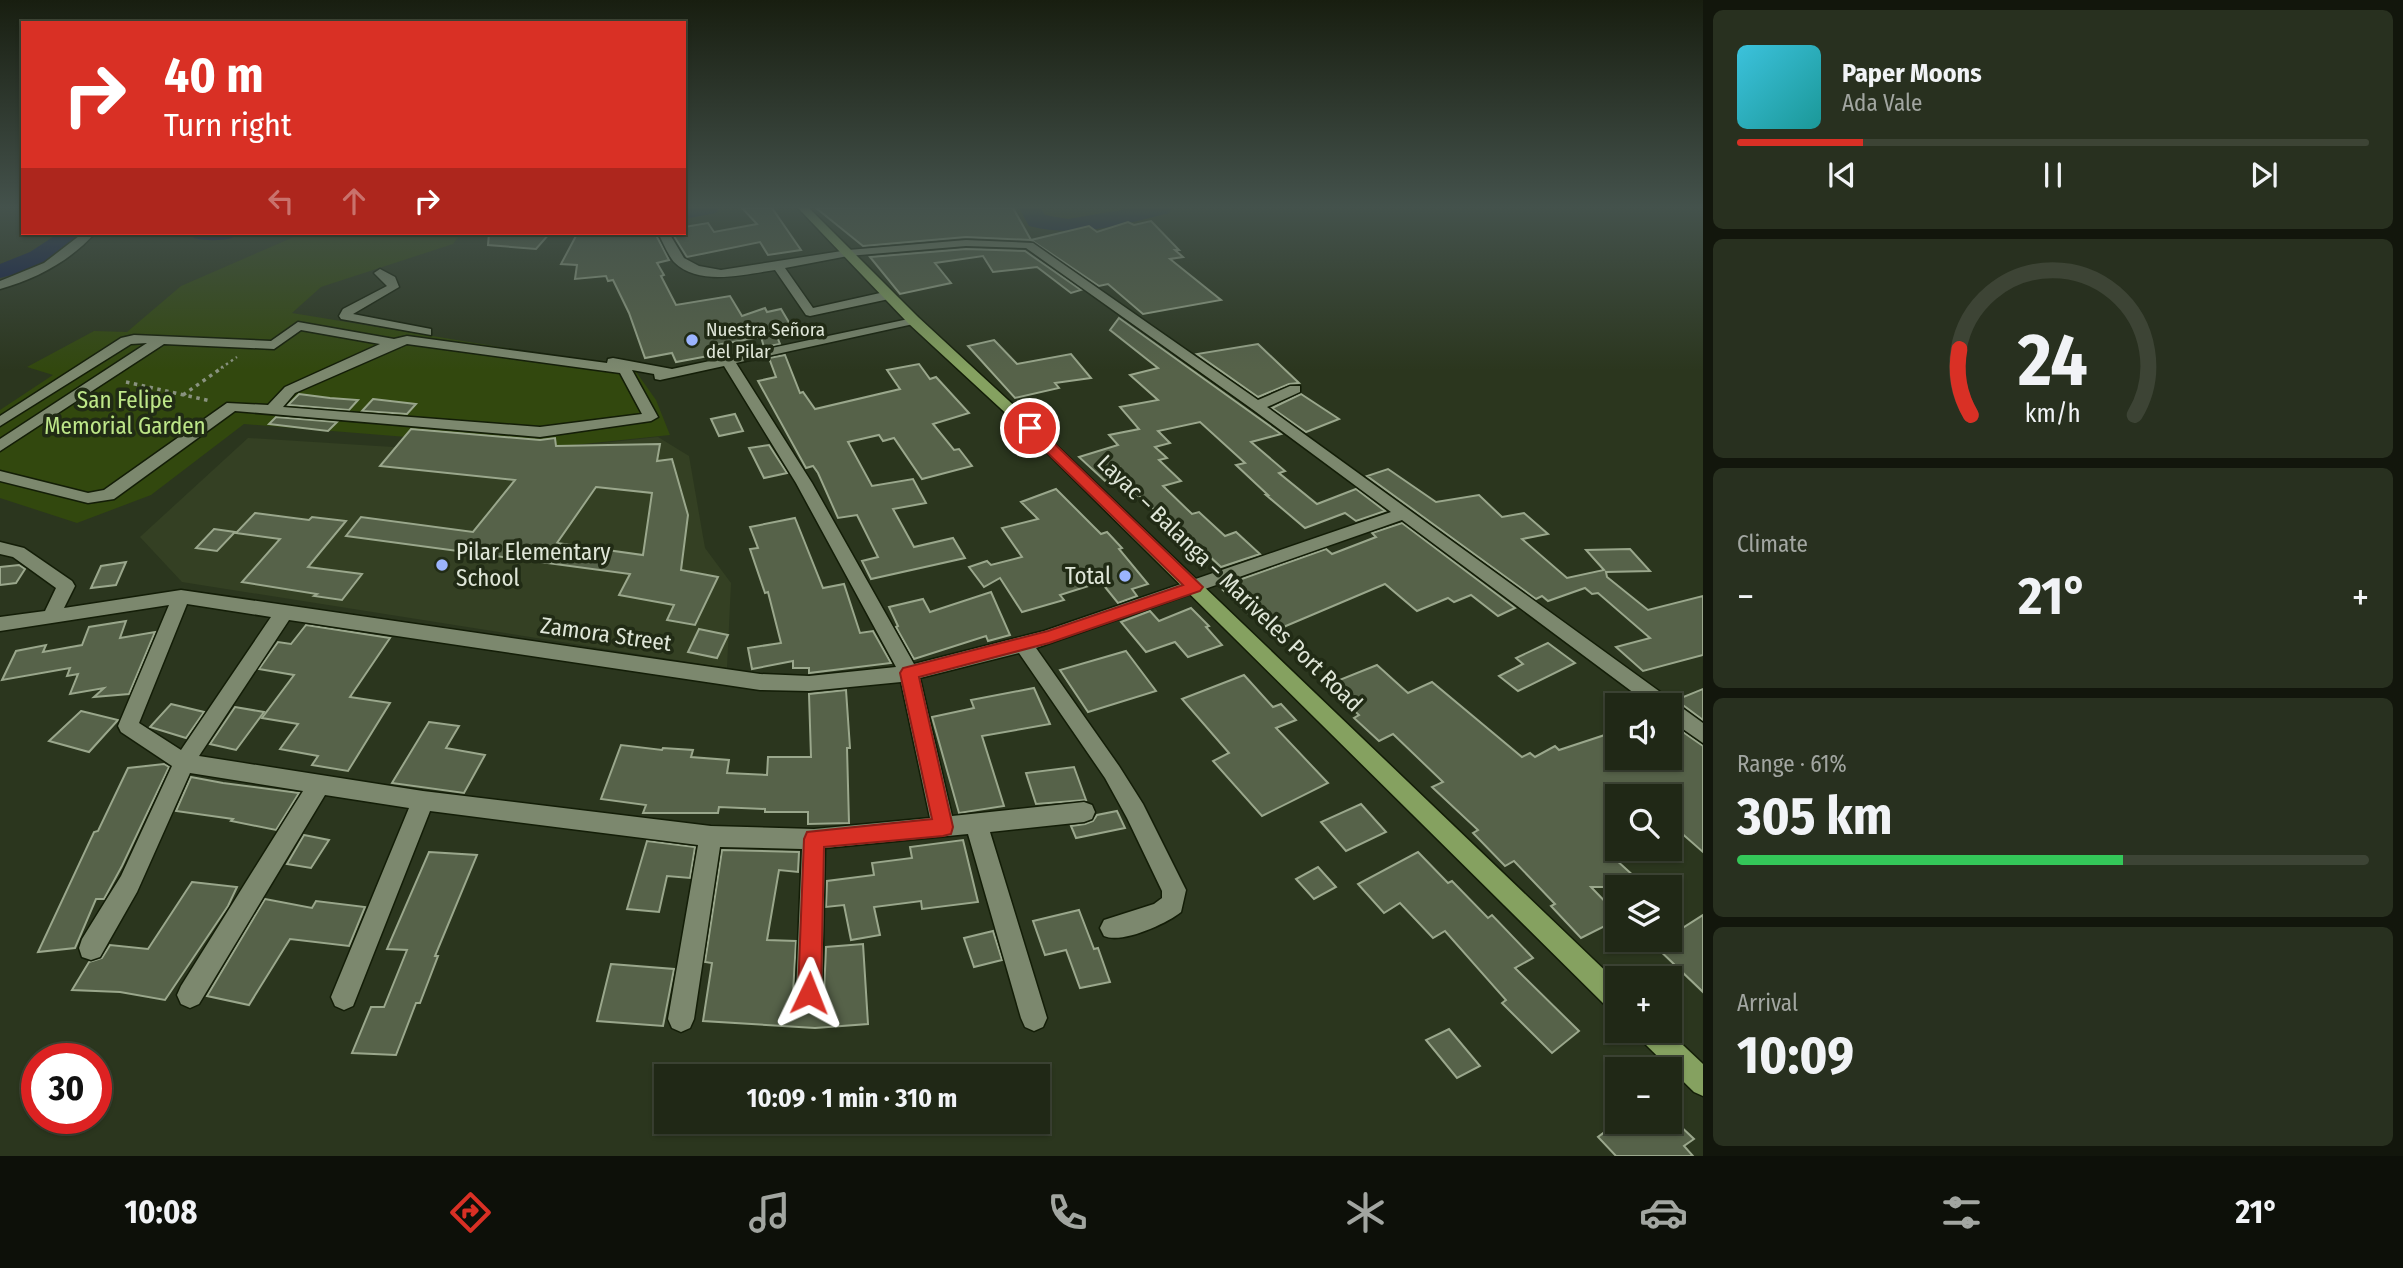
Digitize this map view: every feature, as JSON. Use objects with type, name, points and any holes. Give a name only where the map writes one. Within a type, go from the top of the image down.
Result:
[{"type":"main road","name":"Layac – Balanga – Mariveles Port Road","points":[[857,262],[913,320],[1195,587],[1605,987]]},
{"type":"main road","points":[[1662,1043],[1703,1083]]},
{"type":"street","points":[[0,285],[56,262]]},
{"type":"street","points":[[682,262],[695,269],[721,274],[803,262]]},
{"type":"street","points":[[1054,262],[1648,693]]},
{"type":"street","points":[[778,267],[810,312],[889,295]]},
{"type":"street","points":[[0,476],[88,498],[108,495],[232,406],[540,432],[651,417],[625,370],[406,338],[345,316],[347,312],[393,287],[391,280],[380,273]]},
{"type":"street","points":[[632,382],[913,320]]},
{"type":"street","points":[[0,422],[126,341],[134,339],[274,345],[298,326],[671,373]]},
{"type":"street","points":[[272,410],[290,390],[406,338]]},
{"type":"street","points":[[0,446],[161,340]]},
{"type":"street","points":[[728,362],[804,483],[909,673],[943,827]]},
{"type":"street","points":[[1257,407],[1295,389]]},
{"type":"street","name":"Zamora Street","points":[[0,624],[181,597],[760,682],[842,684],[909,673],[1023,644],[1403,514]]},
{"type":"street","points":[[0,548],[18,552],[66,586],[51,616]]},
{"type":"street","points":[[181,597],[128,726],[184,763],[423,801],[711,836],[814,839],[1084,812]]},
{"type":"street","points":[[91,948],[129,884],[184,763],[211,718],[285,611]]},
{"type":"street","points":[[1023,644],[1112,772],[1135,811],[1174,890],[1173,904],[1160,914],[1112,928]]},
{"type":"street","points":[[1682,718],[1703,734]]},
{"type":"street","points":[[190,995],[319,785]]},
{"type":"street","points":[[344,997],[423,801]]},
{"type":"street","points":[[976,824],[1034,1018]]},
{"type":"street","points":[[681,1019],[711,836]]},
{"type":"street","points":[[809,993],[814,839]]},
{"type":"path","points":[[183,395],[256,344]]},
{"type":"path","points":[[103,377],[232,406]]},
{"type":"shaded area","name":"Pilar Elementary School","points":[[658,437],[689,456],[705,548],[731,583],[727,668],[182,582],[140,537],[248,438],[393,447],[545,449]]},
{"type":"green space","name":"San Felipe Memorial Garden","points":[[236,262],[398,262],[321,287],[292,313],[634,369],[656,400],[670,435],[545,448],[244,424],[151,495],[77,523],[0,498],[0,410],[53,375],[27,367],[94,331],[127,332],[181,286]]},
{"type":"building","points":[[661,262],[657,263],[664,275],[661,276],[676,305],[730,296],[742,316],[765,308],[767,312],[781,309],[794,331],[776,334],[780,344],[764,347],[761,337],[716,345],[719,354],[676,362],[672,353],[645,358],[629,313],[613,280],[608,281],[606,276],[575,279],[577,265],[561,264]]},
{"type":"building","points":[[874,262],[942,262],[935,263],[951,283],[900,294]]},
{"type":"building","points":[[987,262],[1041,262],[1081,290],[1071,293],[1037,267],[993,272]]},
{"type":"building","points":[[1063,262],[1174,262],[1221,300],[1143,314],[1108,284],[1099,286]]},
{"type":"building","points":[[1119,318],[1281,434],[1251,442],[1285,471],[1279,473],[1317,504],[1356,489],[1385,511],[1356,521],[1345,513],[1305,528],[1236,465],[1245,463],[1200,422],[1158,431],[1170,443],[1155,447],[1167,458],[1159,460],[1181,481],[1163,486],[1192,514],[1199,512],[1225,536],[1236,532],[1260,554],[1221,567],[1193,541],[1189,543],[1139,495],[1130,498],[1112,479],[1105,481],[1079,457],[1118,445],[1109,435],[1139,429],[1120,407],[1158,400],[1130,375],[1158,368],[1110,330]]},
{"type":"building","points":[[994,340],[1017,364],[1071,354],[1091,378],[1055,383],[1059,388],[1015,398],[968,346]]},
{"type":"building","points":[[1258,344],[1299,383],[1289,384],[1258,397],[1197,354]]},
{"type":"building","points":[[785,355],[800,393],[803,392],[815,409],[900,389],[887,370],[919,364],[930,379],[936,377],[969,413],[933,424],[954,450],[959,449],[972,466],[922,479],[894,438],[883,441],[879,435],[848,442],[872,486],[913,479],[926,503],[893,509],[914,547],[953,538],[965,558],[871,579],[862,561],[878,557],[857,515],[838,518],[818,473],[813,466],[806,468],[758,381],[776,377],[769,358]]},
{"type":"building","points":[[299,394],[358,400],[349,410],[288,405]]},
{"type":"building","points":[[1301,394],[1339,419],[1306,432],[1272,408]]},
{"type":"building","points":[[373,399],[416,404],[407,414],[362,411]]},
{"type":"building","points":[[735,414],[743,431],[719,436],[711,419]]},
{"type":"building","points":[[276,417],[337,422],[328,431],[269,424]]},
{"type":"building","points":[[411,429],[540,440],[555,438],[556,446],[660,444],[657,461],[672,459],[688,515],[681,570],[718,577],[695,625],[667,620],[674,605],[619,595],[630,574],[346,536],[361,517],[473,532],[515,480],[380,466]],"holes":[[[596,487],[652,493],[643,555],[557,543]]]},
{"type":"building","points":[[769,445],[787,473],[764,478],[749,448]]},
{"type":"building","points":[[1388,469],[1436,502],[1479,495],[1502,517],[1524,513],[1548,534],[1522,539],[1567,578],[1604,570],[1586,550],[1630,549],[1650,571],[1606,572],[1607,577],[1648,610],[1703,596],[1703,655],[1643,671],[1616,647],[1650,638],[1598,593],[1592,594],[1585,588],[1548,601],[1542,596],[1536,599],[1367,476]]},
{"type":"building","points":[[1056,489],[1101,534],[1107,532],[1122,548],[1119,549],[1148,584],[1132,589],[1137,596],[1118,603],[1101,582],[1060,595],[1064,600],[1022,612],[1000,578],[984,587],[969,567],[987,561],[991,565],[1022,557],[1002,528],[1038,519],[1021,502]]},
{"type":"building","points":[[255,513],[309,520],[312,517],[346,521],[308,567],[362,574],[342,600],[242,582],[280,539],[236,533]]},
{"type":"building","points":[[795,518],[823,588],[844,584],[860,633],[873,631],[891,663],[809,673],[809,668],[793,668],[793,661],[752,669],[748,648],[781,643],[768,592],[765,593],[750,549],[758,548],[750,527]]},
{"type":"building","points":[[1402,523],[1515,608],[1498,616],[1471,595],[1454,602],[1448,598],[1417,611],[1385,584],[1274,631],[1257,614],[1251,616],[1223,590],[1238,584],[1236,581],[1326,549],[1332,554],[1376,537],[1372,533]]},
{"type":"building","points":[[214,529],[235,532],[217,551],[196,548]]},
{"type":"building","points":[[126,562],[116,585],[91,588],[101,566]]},
{"type":"building","points":[[19,565],[25,569],[16,583],[0,585],[0,567]]},
{"type":"building","points":[[991,592],[1010,635],[988,641],[986,636],[914,659],[896,627],[898,626],[889,607],[923,599],[930,612]]},
{"type":"building","points":[[1191,608],[1209,626],[1206,627],[1222,645],[1188,657],[1175,642],[1146,652],[1121,622],[1150,611],[1159,621]]},
{"type":"building","points":[[126,621],[120,638],[155,632],[129,694],[94,697],[104,688],[70,694],[78,674],[67,676],[70,668],[2,680],[16,651],[46,645],[43,652],[82,645],[89,627]]},
{"type":"building","points":[[306,625],[390,638],[350,697],[390,703],[348,771],[312,765],[318,756],[280,749],[298,724],[262,718],[294,675],[259,669],[278,642],[291,644]]},
{"type":"building","points":[[699,629],[728,635],[717,658],[688,652]]},
{"type":"building","points":[[1548,643],[1575,663],[1518,691],[1499,676],[1523,664],[1516,658]]},
{"type":"building","points":[[1126,651],[1156,691],[1088,712],[1060,670]]},
{"type":"building","points":[[1377,665],[1408,693],[1432,682],[1522,757],[1530,753],[1535,757],[1555,746],[1559,750],[1605,735],[1605,770],[1682,770],[1682,731],[1703,746],[1703,852],[1682,834],[1682,784],[1605,784],[1605,861],[1617,861],[1633,875],[1605,875],[1605,887],[1591,887],[1605,902],[1605,926],[1581,938],[1551,906],[1555,904],[1514,861],[1505,866],[1473,833],[1478,830],[1432,787],[1443,782],[1393,734],[1379,741],[1354,718],[1359,715],[1327,685]]},
{"type":"building","points":[[1244,675],[1273,707],[1281,704],[1296,720],[1276,728],[1328,783],[1262,816],[1213,761],[1229,753],[1182,699]]},
{"type":"building","points":[[1034,688],[1050,724],[982,736],[1004,806],[959,813],[932,717],[974,708],[971,700]]},
{"type":"building","points":[[1703,689],[1703,720],[1682,704],[1682,698]]},
{"type":"building","points":[[846,690],[850,748],[847,748],[849,823],[808,824],[808,812],[765,812],[765,809],[719,807],[718,813],[643,813],[646,805],[601,799],[621,745],[662,750],[693,750],[691,757],[729,760],[727,773],[767,775],[768,757],[811,757],[809,694]]},
{"type":"building","points":[[171,704],[204,712],[186,738],[150,727]]},
{"type":"building","points":[[235,707],[264,712],[236,750],[210,744]]},
{"type":"building","points":[[81,711],[118,720],[89,752],[49,741]]},
{"type":"building","points":[[429,722],[459,726],[446,748],[485,755],[464,793],[392,783]]},
{"type":"building","points":[[164,764],[169,767],[122,866],[104,899],[96,899],[75,948],[38,952],[94,832],[98,831],[128,768]]},
{"type":"building","points":[[1074,767],[1086,800],[1036,804],[1026,773]]},
{"type":"building","points":[[191,777],[299,793],[276,830],[231,821],[233,819],[176,811]]},
{"type":"building","points":[[1361,804],[1386,832],[1346,851],[1321,822]]},
{"type":"building","points":[[1117,811],[1125,828],[1076,838],[1071,826],[1085,824],[1093,821],[1097,815]]},
{"type":"building","points":[[304,835],[329,840],[311,868],[287,864]]},
{"type":"building","points":[[963,840],[978,902],[922,909],[921,901],[874,907],[880,935],[851,940],[844,905],[826,907],[827,881],[874,875],[872,863],[912,858],[910,847]]},
{"type":"building","points":[[647,841],[695,847],[690,878],[667,876],[659,912],[627,909]]},
{"type":"building","points":[[722,850],[799,852],[798,872],[779,870],[767,940],[796,941],[793,993],[798,1003],[808,1008],[819,1004],[824,994],[826,947],[863,944],[868,1024],[815,1028],[703,1021],[712,963],[705,962]]},
{"type":"building","points":[[429,852],[477,855],[435,956],[438,956],[420,1003],[416,1003],[396,1055],[352,1053],[371,1007],[384,1007],[407,950],[387,949]]},
{"type":"building","points":[[1418,852],[1448,883],[1452,881],[1488,918],[1492,915],[1533,958],[1515,968],[1579,1031],[1552,1053],[1502,1003],[1506,1000],[1445,931],[1433,938],[1400,903],[1384,913],[1358,884]]},
{"type":"building","points":[[1318,867],[1336,887],[1314,899],[1296,879]]},
{"type":"building","points":[[192,882],[237,887],[228,906],[165,1000],[120,992],[72,990],[89,962],[102,958],[110,945],[148,949]]},
{"type":"building","points":[[265,899],[312,908],[316,901],[365,907],[349,946],[290,939],[249,1005],[207,996]]},
{"type":"building","points":[[1079,910],[1094,949],[1098,948],[1110,982],[1080,988],[1066,950],[1045,955],[1033,921]]},
{"type":"building","points":[[1703,915],[1703,992],[1682,972],[1682,966],[1676,966],[1661,952],[1682,952],[1682,928]]},
{"type":"building","points":[[993,931],[1002,960],[974,967],[964,938]]},
{"type":"building","points":[[611,964],[674,969],[663,1026],[597,1021]]},
{"type":"building","points":[[1449,1029],[1480,1066],[1457,1078],[1426,1040]]},
{"type":"building","points":[[1682,1128],[1694,1139],[1684,1146],[1693,1156],[1616,1156],[1598,1137],[1605,1132],[1605,1134],[1682,1134]]},
{"type":"waterway","points":[[0,271],[28,262]]},
{"type":"place","name":"Nuestra Señora del Pilar","points":[[692,340]]},
{"type":"place","name":"Pilar Elementary School","points":[[442,565]]},
{"type":"place","name":"Total","points":[[1125,576]]},
{"type":"route","points":[[809,993],[814,839],[943,827],[909,673],[968,660],[1049,637],[1195,587],[1030,428]]}]
